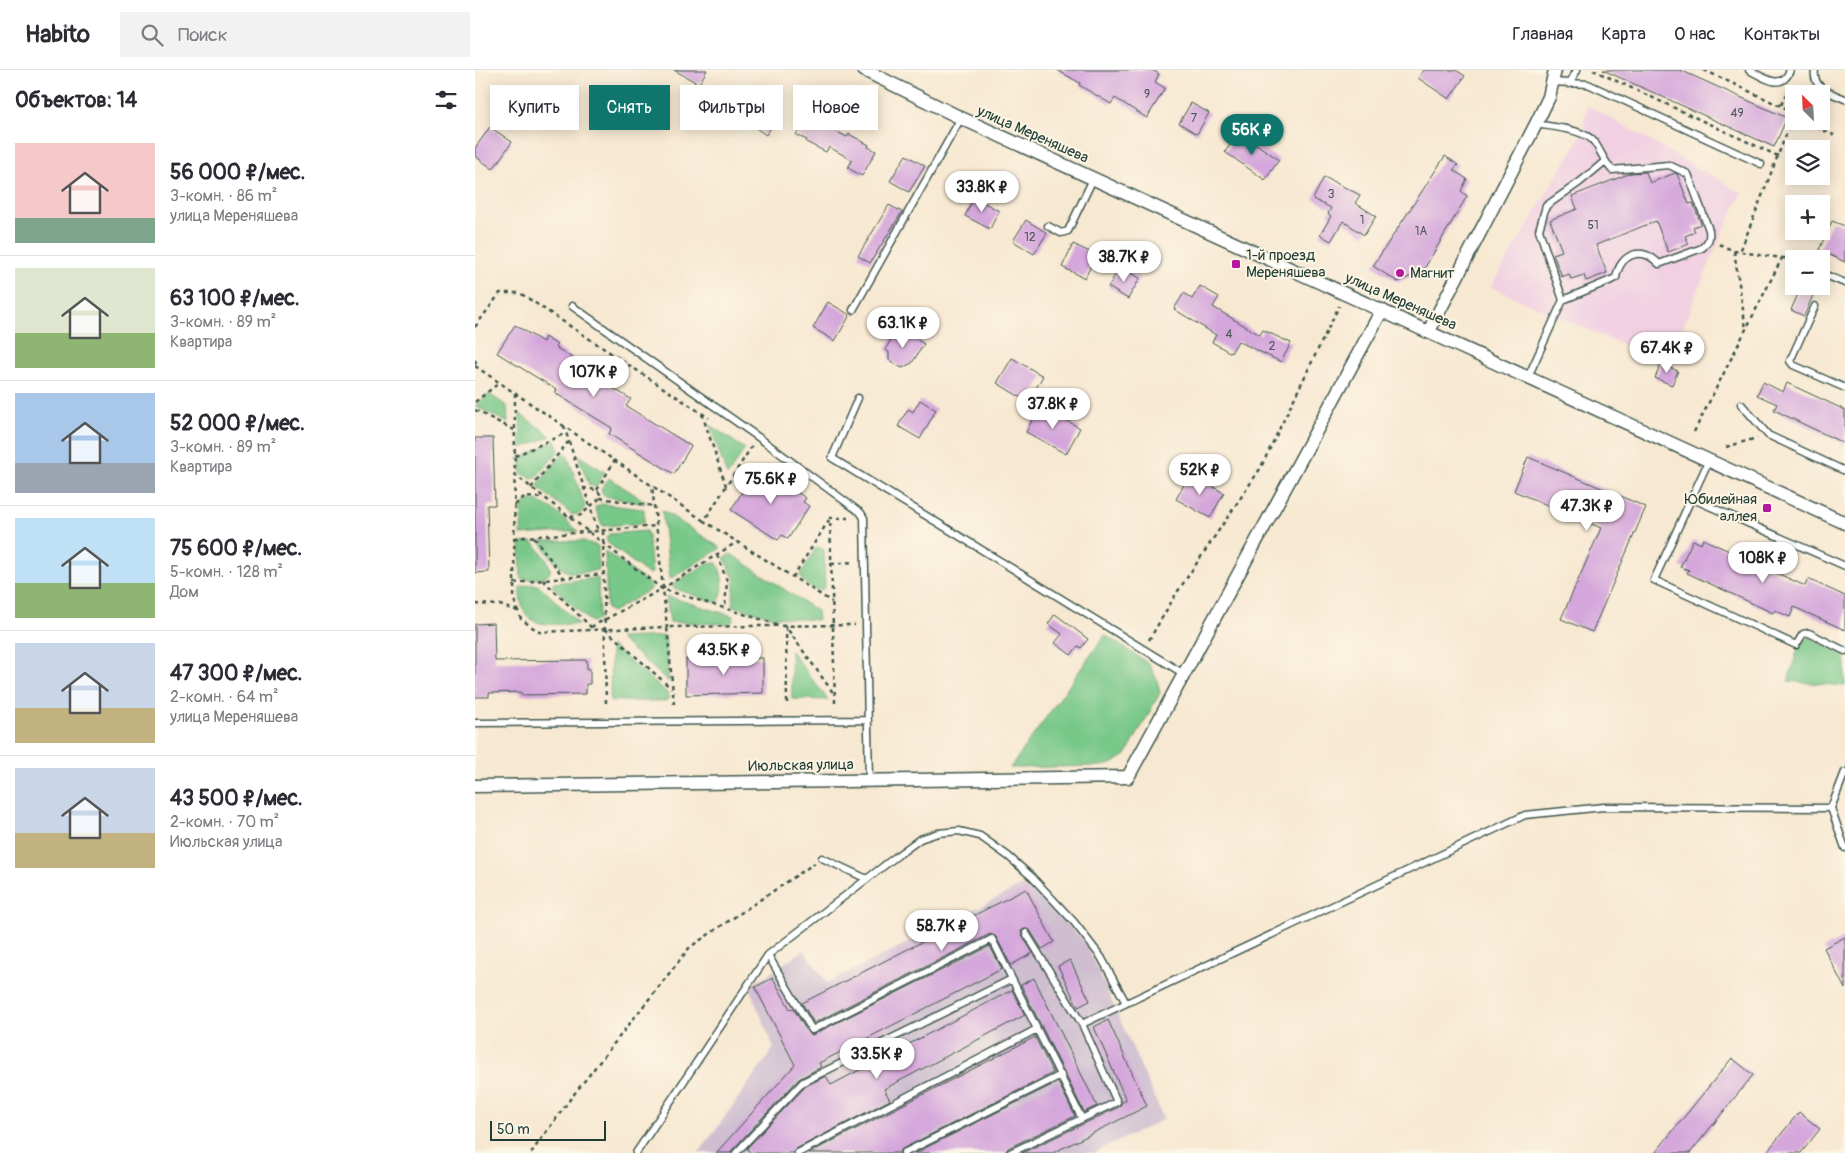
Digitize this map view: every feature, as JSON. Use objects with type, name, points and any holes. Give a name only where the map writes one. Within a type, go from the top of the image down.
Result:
[{"type":"street","name":"улица Мереняшева","points":[[864,70],[961,118],[1093,179],[1429,331],[1845,523]]},
{"type":"street","points":[[1429,331],[1536,124],[1549,97],[1553,76]]},
{"type":"street","points":[[1185,674],[1382,310]]},
{"type":"street","name":"Июльская улица","points":[[475,786],[1128,778],[1185,674]]},
{"type":"lane","points":[[1569,84],[1577,70]]},
{"type":"lane","points":[[1749,70],[1775,82],[1782,81],[1790,70]]},
{"type":"lane","points":[[1815,70],[1814,78],[1819,87],[1845,99]]},
{"type":"lane","points":[[1553,76],[1569,84],[1588,84],[1761,164]]},
{"type":"lane","points":[[853,310],[961,118]]},
{"type":"lane","points":[[1536,124],[1582,133],[1594,142],[1604,162],[1612,170],[1669,165],[1688,174],[1709,230],[1710,237],[1707,244],[1702,248],[1659,264],[1645,254],[1634,254],[1623,260],[1618,268],[1617,278],[1563,300]]},
{"type":"lane","points":[[1528,377],[1563,300],[1539,230],[1546,206],[1581,182],[1604,162]]},
{"type":"lane","points":[[1048,226],[1061,233],[1068,231],[1093,179]]},
{"type":"lane","points":[[1830,277],[1845,283]]},
{"type":"lane","points":[[572,306],[860,511],[863,518],[866,562],[869,781]]},
{"type":"lane","points":[[1815,306],[1790,361],[1845,388]]},
{"type":"lane","points":[[858,398],[832,458],[1185,674]]},
{"type":"lane","points":[[1741,404],[1768,435],[1845,471]]},
{"type":"lane","points":[[1709,460],[1693,499],[1654,580],[1796,646],[1803,634],[1809,633],[1845,651]]},
{"type":"lane","points":[[1693,499],[1845,566]]},
{"type":"lane","points":[[475,723],[868,720]]},
{"type":"lane","points":[[1845,772],[1831,808],[1845,848]]},
{"type":"lane","points":[[1081,1024],[1525,815],[1604,807],[1831,808]]},
{"type":"lane","points":[[636,1153],[768,955],[921,839],[938,833],[959,831],[980,836],[1008,856],[1032,877],[1074,922],[1101,957],[1126,1003]]},
{"type":"lane","points":[[822,858],[867,879]]},
{"type":"lane","points":[[1010,1153],[1117,1102],[1081,1024],[1026,932]]},
{"type":"lane","points":[[768,955],[812,1030],[992,939],[1082,1119]]},
{"type":"lane","points":[[736,1153],[803,1082],[1012,979]]},
{"type":"lane","points":[[798,1153],[1037,1029]]},
{"type":"lane","points":[[904,1153],[1061,1075]]},
{"type":"path","points":[[1593,70],[1778,156]]},
{"type":"path","points":[[1704,70],[1785,108]]},
{"type":"path","points":[[1740,252],[1788,130]]},
{"type":"path","points":[[1823,130],[1834,135]]},
{"type":"path","points":[[1718,243],[1734,251],[1785,258]]},
{"type":"path","points":[[1734,251],[1746,330]]},
{"type":"path","points":[[1694,432],[1781,258]]},
{"type":"path","points":[[475,327],[500,293],[520,292],[716,422]]},
{"type":"path","points":[[1143,649],[1176,594],[1261,469],[1345,294]]},
{"type":"path","points":[[475,360],[476,367],[563,426],[704,521],[832,602]]},
{"type":"path","points":[[475,402],[500,383]]},
{"type":"path","points":[[515,392],[514,600],[521,619],[539,632],[592,628],[833,627],[867,625]]},
{"type":"path","points":[[475,410],[515,430]]},
{"type":"path","points":[[702,413],[726,486]]},
{"type":"path","points":[[563,426],[598,531]]},
{"type":"path","points":[[514,456],[566,433]]},
{"type":"path","points":[[1726,447],[1768,435]]},
{"type":"path","points":[[704,521],[758,437]]},
{"type":"path","points":[[745,441],[752,446]]},
{"type":"path","points":[[531,488],[569,442]]},
{"type":"path","points":[[597,490],[615,460]]},
{"type":"path","points":[[514,474],[662,589],[786,627],[835,695]]},
{"type":"path","points":[[652,485],[674,704]]},
{"type":"path","points":[[584,488],[597,490]]},
{"type":"path","points":[[597,490],[600,498]]},
{"type":"path","points":[[514,506],[524,498],[531,496],[546,499]]},
{"type":"path","points":[[600,498],[654,506]]},
{"type":"path","points":[[569,517],[581,515],[600,498]]},
{"type":"path","points":[[830,518],[863,518]]},
{"type":"path","points":[[830,518],[835,703]]},
{"type":"path","points":[[793,577],[830,518]]},
{"type":"path","points":[[514,538],[656,526]]},
{"type":"path","points":[[603,531],[606,705]]},
{"type":"path","points":[[534,536],[564,578]]},
{"type":"path","points":[[592,628],[662,589],[737,542]]},
{"type":"path","points":[[717,555],[727,581],[725,608]]},
{"type":"path","points":[[831,564],[866,562]]},
{"type":"path","points":[[514,583],[603,574]]},
{"type":"path","points":[[543,580],[592,628]]},
{"type":"path","points":[[475,604],[501,604],[518,611]]},
{"type":"path","points":[[786,627],[787,704]]},
{"type":"path","points":[[605,629],[673,689]]},
{"type":"path","points":[[531,1153],[571,1098],[689,947],[822,858]]},
{"type":"shaded area","points":[[1587,105],[1742,193],[1718,243],[1667,364],[1491,287],[1582,133]]},
{"type":"shaded area","points":[[1027,883],[1086,943],[1164,1119],[1094,1153],[699,1153],[774,1048],[749,987],[804,950],[827,983]]},
{"type":"green space","points":[[489,394],[507,406],[508,423],[475,406]]},
{"type":"green space","points":[[520,414],[551,436],[521,448]]},
{"type":"green space","points":[[710,425],[745,449],[727,476]]},
{"type":"green space","points":[[555,440],[559,451],[534,479],[521,473],[521,459]]},
{"type":"green space","points":[[562,454],[566,454],[568,457],[585,506],[580,513],[574,515],[540,489],[538,484]]},
{"type":"green space","points":[[578,455],[605,472],[596,487],[589,485]]},
{"type":"green space","points":[[609,478],[645,501],[644,504],[604,496],[601,489]]},
{"type":"green space","points":[[529,500],[549,507],[578,531],[521,535],[522,506]]},
{"type":"green space","points":[[601,504],[644,509],[644,523],[604,526],[601,524],[595,507]]},
{"type":"green space","points":[[662,510],[721,548],[670,579]]},
{"type":"green space","points":[[646,531],[652,573],[648,574],[608,543],[606,538],[609,534]]},
{"type":"green space","points":[[540,541],[583,541],[598,546],[598,570],[568,572],[558,566]]},
{"type":"green space","points":[[533,542],[549,564],[549,573],[540,578],[521,579],[520,543]]},
{"type":"green space","points":[[816,548],[824,550],[825,588],[821,590],[810,587],[800,575]]},
{"type":"green space","points":[[605,551],[651,586],[651,589],[612,612],[607,609]]},
{"type":"green space","points":[[731,554],[817,611],[818,620],[774,617],[732,606],[735,580],[724,558]]},
{"type":"green space","points":[[710,563],[717,563],[722,578],[722,594],[717,603],[673,588],[674,583]]},
{"type":"green space","points":[[598,578],[599,619],[593,622],[588,620],[552,586],[553,583]]},
{"type":"green space","points":[[533,584],[540,586],[579,624],[546,624],[530,618],[524,611],[520,587]]},
{"type":"green space","points":[[666,596],[733,616],[733,621],[728,624],[670,622]]},
{"type":"green space","points":[[1105,635],[1149,664],[1157,680],[1160,693],[1126,755],[1112,764],[1101,766],[1010,768]]},
{"type":"green space","points":[[665,636],[669,682],[619,638]]},
{"type":"green space","points":[[1810,638],[1845,656],[1845,686],[1788,681],[1800,642]]},
{"type":"green space","points":[[611,645],[666,692],[669,698],[666,701],[610,701]]},
{"type":"green space","points":[[791,651],[828,700],[792,699]]},
{"type":"building","points":[[674,70],[707,70],[699,84]]},
{"type":"building","points":[[1057,70],[1152,70],[1159,74],[1155,82],[1165,88],[1147,118],[1115,98],[1111,104]]},
{"type":"building","points":[[1424,70],[1456,70],[1465,76],[1449,99],[1418,78]]},
{"type":"building","points":[[1603,70],[1680,70],[1785,117],[1785,122],[1774,147]]},
{"type":"building","points":[[1191,103],[1209,113],[1197,134],[1179,123]]},
{"type":"building","points":[[490,127],[490,130],[494,130],[512,142],[493,169],[475,156],[475,148]]},
{"type":"building","points":[[759,130],[769,130],[766,135]]},
{"type":"building","points":[[799,130],[833,130],[847,137],[849,134],[876,151],[862,176],[848,168],[852,160],[829,147],[826,152],[796,135]]},
{"type":"building","points":[[1239,132],[1279,160],[1265,180],[1225,152]]},
{"type":"building","points":[[906,155],[925,166],[909,192],[890,181]]},
{"type":"building","points":[[1445,156],[1458,165],[1453,170],[1467,179],[1461,191],[1467,196],[1423,271],[1398,282],[1373,266]]},
{"type":"building","points":[[1646,172],[1650,183],[1675,173],[1677,174],[1689,204],[1693,203],[1701,224],[1693,227],[1695,232],[1685,236],[1689,244],[1668,252],[1656,221],[1596,245],[1607,273],[1586,281],[1584,275],[1571,279],[1569,274],[1562,277],[1553,254],[1562,251],[1550,220],[1577,209],[1572,196],[1631,173]]},
{"type":"building","points":[[1324,177],[1360,195],[1355,203],[1376,216],[1364,235],[1343,221],[1331,241],[1320,235],[1331,216],[1328,214],[1331,208],[1313,199]]},
{"type":"building","points":[[974,197],[999,211],[990,229],[965,216]]},
{"type":"building","points":[[889,205],[902,212],[870,263],[858,256]]},
{"type":"building","points":[[1026,220],[1047,233],[1034,254],[1013,241]]},
{"type":"building","points":[[1832,221],[1845,226],[1845,262],[1830,255],[1830,250],[1819,250],[1823,240],[1830,240],[1830,225]]},
{"type":"building","points":[[1073,244],[1096,255],[1085,278],[1062,267]]},
{"type":"building","points":[[1120,267],[1140,278],[1128,299],[1108,287]]},
{"type":"building","points":[[1200,286],[1219,297],[1213,307],[1260,335],[1263,330],[1291,343],[1281,362],[1238,341],[1231,353],[1212,342],[1216,335],[1174,309],[1184,293],[1192,299]]},
{"type":"building","points":[[1798,295],[1813,295],[1804,316],[1791,310]]},
{"type":"building","points":[[828,302],[850,315],[835,341],[813,328]]},
{"type":"building","points":[[515,325],[543,342],[545,337],[557,345],[555,347],[574,359],[571,363],[631,399],[626,406],[691,446],[674,474],[609,434],[612,428],[555,393],[557,390],[497,353]]},
{"type":"building","points":[[898,328],[924,344],[912,363],[902,368],[889,360],[889,352],[885,350]]},
{"type":"building","points":[[1012,358],[1043,376],[1028,402],[997,383]]},
{"type":"building","points":[[1661,364],[1678,371],[1672,385],[1655,378]]},
{"type":"building","points":[[1763,382],[1783,392],[1787,383],[1845,410],[1845,444],[1774,410],[1777,404],[1757,395]]},
{"type":"building","points":[[920,400],[936,410],[920,439],[898,426],[908,409],[913,412]]},
{"type":"building","points":[[1040,406],[1080,428],[1066,454],[1026,432]]},
{"type":"building","points":[[475,438],[493,438],[495,505],[487,505],[489,572],[475,573]]},
{"type":"building","points":[[1528,457],[1646,507],[1592,632],[1561,619],[1601,528],[1514,491]]},
{"type":"building","points":[[758,467],[806,498],[803,502],[809,506],[788,539],[782,535],[778,540],[731,510]]},
{"type":"building","points":[[1190,474],[1224,493],[1210,518],[1176,499]]},
{"type":"building","points":[[1703,539],[1805,586],[1808,579],[1845,596],[1845,630],[1794,607],[1790,617],[1775,610],[1773,613],[1687,573],[1689,570],[1680,567],[1693,540],[1701,544]]},
{"type":"building","points":[[1055,614],[1088,639],[1081,648],[1078,646],[1071,655],[1055,643],[1062,634],[1048,624]]},
{"type":"building","points":[[494,623],[495,661],[587,660],[587,669],[590,669],[590,684],[586,684],[586,694],[521,695],[521,692],[489,693],[489,697],[475,697],[475,624]]},
{"type":"building","points":[[763,658],[763,693],[686,695],[686,659]]},
{"type":"building","points":[[1026,889],[1054,942],[1042,949],[1030,930],[1024,929],[1021,931],[1022,935],[1033,953],[1011,965],[996,937],[990,934],[814,1023],[802,1003]]},
{"type":"building","points":[[1845,937],[1845,989],[1824,948]]},
{"type":"building","points":[[990,946],[1002,969],[819,1063],[821,1067],[799,1079],[731,1153],[716,1153],[795,1065],[755,987],[773,978],[790,1009],[793,1008],[808,1033],[812,1035]]},
{"type":"building","points":[[1070,960],[1090,1001],[1078,1007],[1058,966]]},
{"type":"building","points":[[1034,978],[1097,1106],[1084,1112],[1021,985]]},
{"type":"building","points":[[1012,990],[1025,1015],[884,1089],[890,1100],[796,1149],[793,1153],[750,1153],[747,1148],[806,1086],[826,1076],[831,1085]]},
{"type":"building","points":[[1108,1020],[1147,1106],[1053,1153],[1022,1153],[1119,1107],[1126,1100],[1094,1027]]},
{"type":"building","points":[[1035,1037],[1053,1073],[902,1149],[899,1153],[809,1153]]},
{"type":"building","points":[[1732,1058],[1753,1075],[1690,1153],[1655,1153]]},
{"type":"building","points":[[1058,1082],[1075,1116],[1008,1148],[1005,1153],[915,1153]]},
{"type":"building","points":[[1799,1112],[1820,1129],[1801,1153],[1766,1153]]},
{"type":"place","name":"1-й проезд Мереняшева","points":[[1236,264]]},
{"type":"place","name":"Магнит","points":[[1400,273]]},
{"type":"place","name":"Юбилейная аллея","points":[[1767,508]]}]
